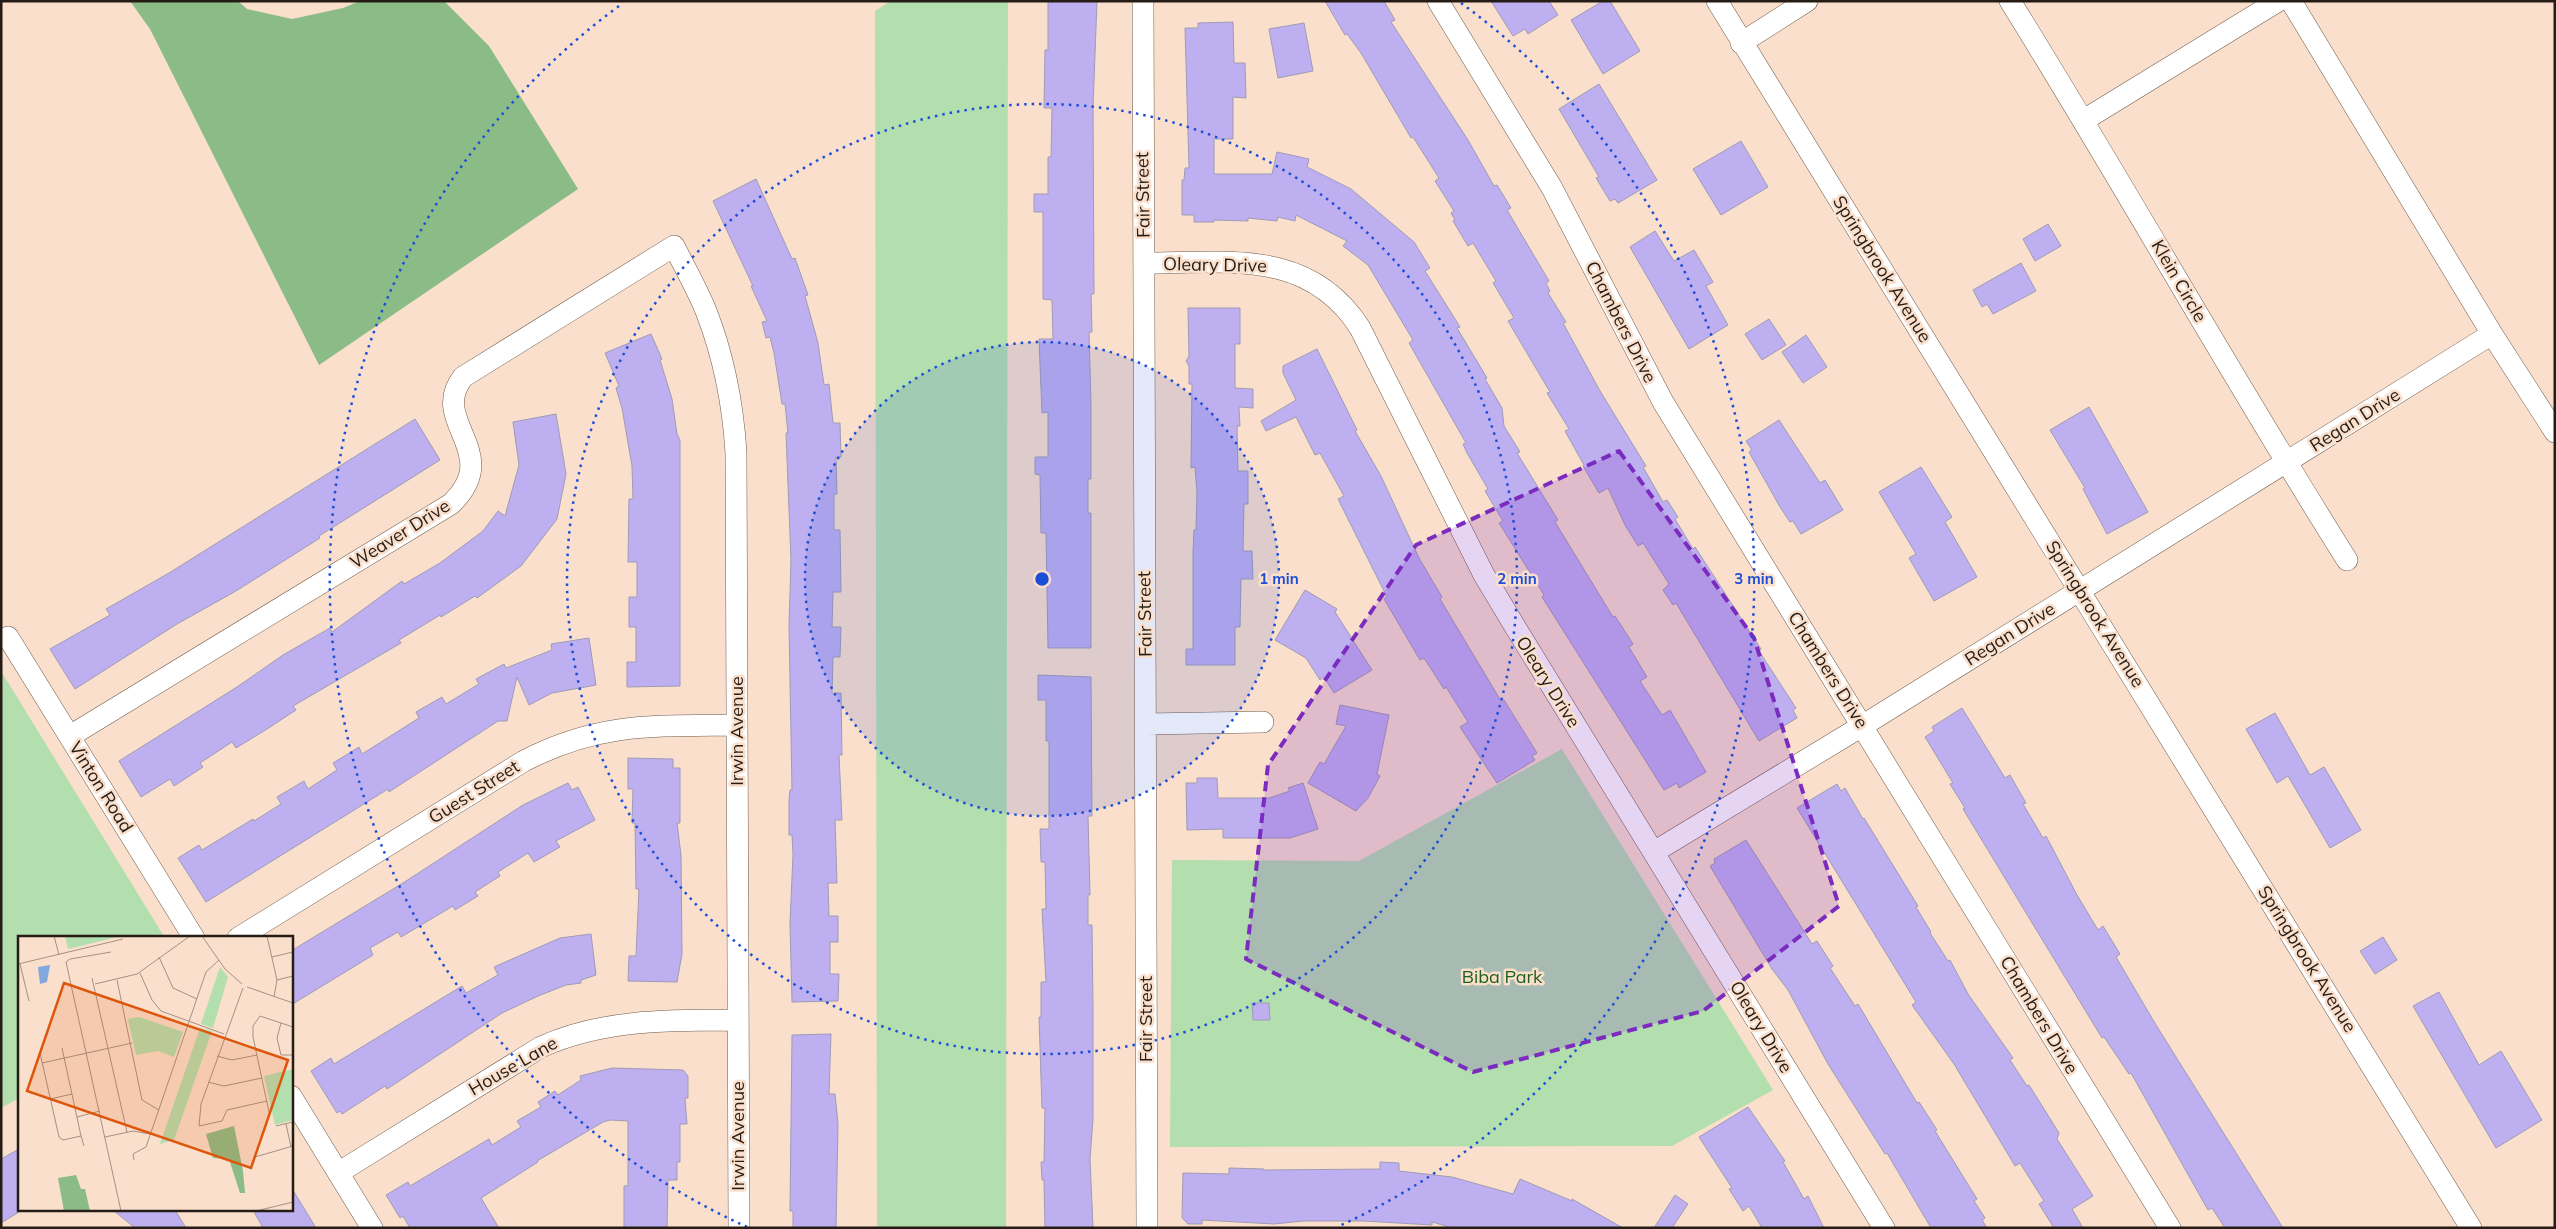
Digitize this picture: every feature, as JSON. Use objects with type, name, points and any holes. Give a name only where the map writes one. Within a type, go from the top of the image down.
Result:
[{"type":"street","name":"Fair Street","points":[[1143,1],[1147,1228]]},
{"type":"street","name":"Chambers Drive","points":[[1438,1],[1552,188],[1663,402],[2170,1228]]},
{"type":"street","name":"Springbrook Avenue","points":[[1716,1],[2081,590],[2471,1228]]},
{"type":"street","points":[[1741,42],[1806,1]]},
{"type":"street","name":"Klein Circle","points":[[2010,1],[2084,120],[2286,463],[2347,560]]},
{"type":"street","points":[[2084,120],[2278,1]]},
{"type":"street","points":[[2291,1],[2492,334],[2555,432]]},
{"type":"street","name":"Irwin Avenue","points":[[674,246],[714,333],[726,379],[735,430],[737,476],[736,725],[739,1228]]},
{"type":"street","name":"Weaver Drive","points":[[70,736],[451,504],[464,489],[471,472],[471,454],[468,443],[453,413],[454,394],[464,377],[674,246]]},
{"type":"street","name":"Oleary Drive","points":[[1144,263],[1258,263],[1277,266],[1322,286],[1348,309],[1360,328],[1484,575],[1884,1228]]},
{"type":"street","name":"Regan Drive","points":[[1654,852],[1862,726],[2492,334]]},
{"type":"street","name":"Vinton Road","points":[[8,637],[193,936]]},
{"type":"street","points":[[1146,724],[1263,722]]},
{"type":"street","name":"Guest Street","points":[[241,936],[524,761],[564,742],[607,730],[648,725],[736,725]]},
{"type":"street","name":"House Lane","points":[[338,1173],[541,1047],[570,1035],[617,1025],[738,1020]]},
{"type":"street","points":[[292,1098],[372,1228]]},
{"type":"highlighted area","points":[[1619,451],[1754,638],[1839,906],[1703,1011],[1473,1072],[1246,959],[1268,765],[1416,545]]},
{"type":"green space","points":[[130,1],[238,1],[247,9],[292,19],[343,8],[360,1],[444,1],[489,46],[578,189],[319,365],[150,29]]},
{"type":"green space","points":[[890,1],[1008,1],[1006,1228],[877,1228],[875,11]]},
{"type":"green space","points":[[1,671],[164,936],[18,936],[18,1099],[1,1108]]},
{"type":"green space","name":"Biba Park","points":[[1562,749],[1773,1090],[1672,1146],[1170,1147],[1172,860],[1359,861]]},
{"type":"building","points":[[1048,1],[1097,1],[1093,107],[1094,294],[1091,294],[1092,332],[1089,332],[1091,479],[1088,479],[1088,513],[1091,513],[1091,648],[1048,648],[1046,533],[1041,533],[1040,475],[1035,474],[1035,457],[1048,457],[1048,412],[1042,413],[1039,339],[1053,339],[1052,300],[1043,299],[1043,212],[1034,212],[1034,194],[1048,194],[1048,157],[1051,157],[1052,108],[1044,108],[1045,50],[1048,50]]},
{"type":"building","points":[[1325,1],[1384,1],[1395,20],[1391,22],[1468,140],[1494,186],[1497,185],[1511,208],[1507,210],[1549,281],[1546,283],[1550,291],[1548,293],[1566,322],[1563,323],[1600,391],[1646,466],[1643,467],[1663,502],[1667,500],[1678,517],[1675,519],[1693,549],[1695,547],[1761,649],[1759,651],[1796,708],[1793,710],[1797,718],[1759,741],[1676,603],[1673,605],[1663,590],[1669,584],[1643,543],[1638,546],[1625,525],[1608,488],[1599,493],[1583,466],[1565,431],[1569,429],[1547,393],[1550,392],[1508,321],[1514,318],[1493,283],[1496,281],[1473,243],[1468,246],[1453,221],[1455,220],[1451,213],[1454,211],[1435,181],[1439,178],[1413,137],[1411,138],[1361,53],[1347,34],[1345,35]]},
{"type":"building","points":[[1491,1],[1549,1],[1558,15],[1528,34],[1525,29],[1513,36]]},
{"type":"building","points":[[1603,1],[1610,1],[1640,51],[1603,74],[1571,20]]},
{"type":"building","points":[[1233,22],[1234,63],[1245,63],[1246,98],[1233,97],[1233,139],[1214,139],[1214,174],[1272,174],[1277,152],[1309,159],[1307,167],[1351,189],[1414,242],[1430,268],[1425,271],[1460,327],[1457,328],[1487,378],[1485,379],[1502,408],[1504,426],[1520,452],[1517,453],[1558,520],[1555,522],[1613,617],[1615,616],[1633,644],[1629,647],[1647,677],[1640,681],[1662,715],[1670,710],[1706,772],[1679,788],[1677,783],[1664,790],[1542,597],[1544,595],[1499,523],[1503,521],[1485,491],[1488,489],[1467,453],[1463,444],[1466,443],[1409,343],[1413,340],[1368,265],[1343,246],[1347,241],[1296,215],[1295,221],[1278,217],[1277,221],[1248,218],[1248,221],[1214,220],[1214,222],[1194,222],[1194,215],[1182,215],[1182,180],[1184,180],[1185,168],[1189,168],[1185,28],[1198,28],[1198,23]]},
{"type":"building","points":[[1304,23],[1313,71],[1278,78],[1269,29]]},
{"type":"building","points":[[1599,84],[1657,180],[1618,203],[1615,199],[1610,201],[1596,178],[1599,177],[1559,109]]},
{"type":"building","points":[[1741,141],[1768,187],[1721,215],[1693,169]]},
{"type":"building","points":[[756,179],[792,259],[795,258],[808,295],[805,296],[818,343],[824,385],[829,384],[833,423],[840,423],[841,457],[836,457],[837,494],[834,494],[834,530],[840,530],[841,592],[833,592],[832,627],[841,627],[840,657],[833,657],[832,693],[841,693],[842,755],[839,755],[842,820],[835,820],[837,883],[828,883],[829,916],[838,916],[838,942],[830,942],[830,974],[839,974],[838,1001],[792,1002],[790,924],[793,854],[792,835],[789,835],[789,800],[790,790],[792,790],[789,625],[791,560],[786,433],[788,433],[785,404],[782,404],[774,353],[770,337],[766,338],[762,322],[767,321],[751,286],[753,286],[713,201]]},
{"type":"building","points":[[2048,224],[2061,246],[2035,261],[2023,239]]},
{"type":"building","points":[[1655,231],[1674,261],[1694,250],[1713,282],[1706,286],[1728,325],[1689,349],[1630,247]]},
{"type":"building","points":[[2021,263],[2036,291],[1993,314],[1987,304],[1982,307],[1973,290]]},
{"type":"building","points":[[1188,308],[1240,308],[1240,344],[1235,344],[1235,388],[1253,389],[1253,408],[1239,407],[1240,426],[1237,426],[1238,471],[1248,471],[1248,504],[1244,504],[1243,551],[1252,551],[1253,579],[1241,579],[1240,627],[1235,627],[1235,665],[1186,665],[1186,649],[1193,649],[1193,551],[1194,530],[1196,530],[1197,492],[1195,467],[1191,468],[1192,384],[1189,384],[1189,366],[1186,361],[1189,356]]},
{"type":"building","points":[[1769,319],[1786,345],[1762,360],[1745,334]]},
{"type":"building","points":[[651,334],[662,359],[660,360],[672,399],[677,434],[680,440],[680,686],[627,687],[627,662],[636,662],[636,627],[629,627],[629,597],[637,597],[637,562],[628,562],[629,499],[633,499],[632,466],[622,408],[616,388],[619,386],[605,353]]},
{"type":"building","points":[[1806,335],[1827,367],[1803,383],[1782,352]]},
{"type":"building","points":[[1317,349],[1357,430],[1355,431],[1381,476],[1419,558],[1442,597],[1440,599],[1501,701],[1504,700],[1537,753],[1532,756],[1535,760],[1497,783],[1460,727],[1468,722],[1446,687],[1444,689],[1424,658],[1420,660],[1384,599],[1387,597],[1338,499],[1344,496],[1320,453],[1315,455],[1296,417],[1266,431],[1261,421],[1296,400],[1283,373],[1283,366]]},
{"type":"building","points":[[2089,407],[2148,512],[2107,534],[2083,489],[2085,488],[2050,430]]},
{"type":"building","points":[[556,414],[566,474],[557,519],[521,566],[477,598],[475,596],[441,617],[440,615],[399,640],[401,643],[293,706],[296,710],[236,748],[232,742],[200,763],[203,767],[174,786],[170,779],[141,797],[119,761],[237,687],[283,655],[330,628],[332,632],[402,581],[404,584],[440,563],[483,531],[498,511],[505,516],[519,465],[513,422]]},
{"type":"building","points":[[415,419],[440,460],[236,591],[177,624],[75,689],[50,649],[110,615],[106,609],[169,573]]},
{"type":"building","points":[[1779,420],[1820,483],[1825,480],[1843,510],[1801,534],[1793,521],[1790,522],[1780,507],[1749,452],[1752,450],[1746,441]]},
{"type":"building","points":[[1921,467],[1952,517],[1945,522],[1977,577],[1934,601],[1909,558],[1916,554],[1879,492]]},
{"type":"building","points":[[1305,590],[1337,609],[1335,612],[1372,670],[1334,693],[1324,677],[1320,680],[1306,658],[1275,640]]},
{"type":"building","points":[[589,638],[596,685],[552,693],[529,705],[517,677],[507,721],[498,721],[389,792],[388,789],[206,902],[178,858],[199,845],[202,850],[253,819],[254,821],[281,804],[277,797],[304,781],[308,789],[337,770],[333,763],[359,747],[362,754],[419,718],[416,712],[442,697],[446,704],[479,684],[476,679],[504,664],[506,668],[552,650],[551,644]]},
{"type":"building","points":[[1038,675],[1091,677],[1092,816],[1088,816],[1090,895],[1088,895],[1088,925],[1092,925],[1093,1118],[1090,1159],[1093,1228],[1045,1228],[1044,1180],[1042,1180],[1041,1162],[1044,1162],[1045,1108],[1042,1108],[1039,1017],[1041,1017],[1041,982],[1046,982],[1042,909],[1046,909],[1045,862],[1041,862],[1040,829],[1049,829],[1049,741],[1046,741],[1046,700],[1038,700]]},
{"type":"building","points":[[1340,705],[1389,715],[1377,774],[1380,776],[1368,798],[1356,811],[1308,783],[1320,762],[1324,764],[1346,726],[1336,724]]},
{"type":"building","points":[[1962,708],[2005,778],[2010,775],[2026,803],[2023,804],[2043,838],[2046,836],[2098,930],[2103,926],[2120,954],[2116,957],[2156,1025],[2283,1228],[2225,1228],[2212,1208],[2208,1210],[2131,1073],[2129,1074],[2104,1037],[2102,1038],[1963,809],[1965,808],[1950,784],[1953,783],[1925,737],[1934,731],[1932,727]]},
{"type":"building","points":[[2275,713],[2310,775],[2324,767],[2361,830],[2330,848],[2288,776],[2277,783],[2246,729]]},
{"type":"building","points":[[628,758],[673,759],[673,768],[680,768],[680,823],[677,823],[681,855],[682,954],[677,982],[628,981],[629,956],[636,956],[639,889],[636,889],[635,823],[632,823],[633,789],[628,789]]},
{"type":"building","points":[[1197,778],[1217,778],[1218,798],[1269,798],[1290,791],[1288,788],[1303,783],[1318,829],[1290,838],[1223,838],[1223,829],[1187,830],[1186,783],[1197,783]]},
{"type":"building","points":[[568,783],[572,790],[578,787],[595,820],[556,841],[560,847],[534,862],[528,853],[498,872],[500,876],[475,892],[478,896],[455,910],[453,906],[401,937],[398,932],[370,948],[373,955],[292,1004],[292,950],[403,883],[523,805]]},
{"type":"building","points":[[1837,784],[1841,791],[1845,788],[1918,906],[1916,907],[1930,933],[1948,961],[1950,960],[1968,994],[2013,1058],[2010,1060],[2027,1086],[2029,1085],[2059,1133],[2057,1139],[2093,1196],[2072,1209],[2083,1228],[2054,1228],[2039,1204],[2044,1201],[2020,1163],[2015,1166],[1954,1064],[1912,1005],[1916,1002],[1797,808]]},
{"type":"building","points":[[1746,840],[1812,944],[1817,941],[1833,966],[1830,968],[1855,1006],[1858,1004],[1917,1103],[1919,1102],[1937,1130],[1935,1131],[1977,1199],[1974,1201],[1985,1218],[1982,1220],[1987,1228],[1931,1228],[1887,1153],[1885,1154],[1828,1064],[1788,990],[1772,969],[1710,866],[1715,863],[1714,859]]},
{"type":"building","points":[[591,934],[596,975],[581,980],[581,983],[566,985],[538,996],[502,1013],[387,1089],[385,1086],[342,1114],[340,1111],[337,1113],[311,1071],[331,1058],[334,1064],[462,986],[466,993],[498,975],[494,967],[560,938]]},
{"type":"building","points":[[2383,937],[2397,960],[2375,974],[2360,951]]},
{"type":"building","points":[[2439,992],[2479,1065],[2501,1051],[2542,1120],[2496,1148],[2413,1006]]},
{"type":"building","points":[[1252,1003],[1269,1003],[1270,1020],[1253,1020]]},
{"type":"building","points":[[831,1034],[829,1094],[835,1094],[838,1124],[836,1228],[793,1228],[793,1211],[790,1211],[792,1035]]},
{"type":"building","points":[[612,1068],[683,1070],[688,1076],[688,1098],[685,1098],[687,1124],[680,1124],[680,1162],[677,1162],[677,1180],[668,1180],[667,1228],[624,1228],[624,1186],[628,1186],[628,1121],[610,1120],[603,1122],[537,1161],[481,1198],[499,1228],[410,1228],[403,1216],[400,1218],[386,1195],[408,1182],[410,1186],[489,1139],[492,1145],[521,1127],[517,1121],[541,1107],[538,1102],[555,1091],[558,1095],[581,1080],[580,1076]]},
{"type":"building","points":[[1748,1107],[1785,1161],[1783,1162],[1804,1199],[1808,1196],[1824,1228],[1762,1228],[1749,1206],[1743,1211],[1729,1189],[1732,1188],[1699,1137]]},
{"type":"building","points":[[18,1150],[19,1212],[1,1223],[1,1159]]},
{"type":"building","points":[[1380,1162],[1399,1163],[1399,1171],[1452,1177],[1513,1194],[1520,1179],[1572,1201],[1572,1199],[1623,1228],[1453,1228],[1432,1222],[1432,1225],[1364,1221],[1303,1221],[1274,1224],[1202,1220],[1202,1224],[1188,1224],[1182,1218],[1183,1173],[1229,1174],[1229,1168],[1264,1170],[1380,1169]]},
{"type":"building","points":[[292,1189],[316,1228],[263,1228],[254,1212],[292,1212]]},
{"type":"building","points":[[1675,1195],[1688,1204],[1672,1228],[1654,1228]]},
{"type":"building","points":[[115,1212],[176,1212],[186,1228],[135,1228]]}]
